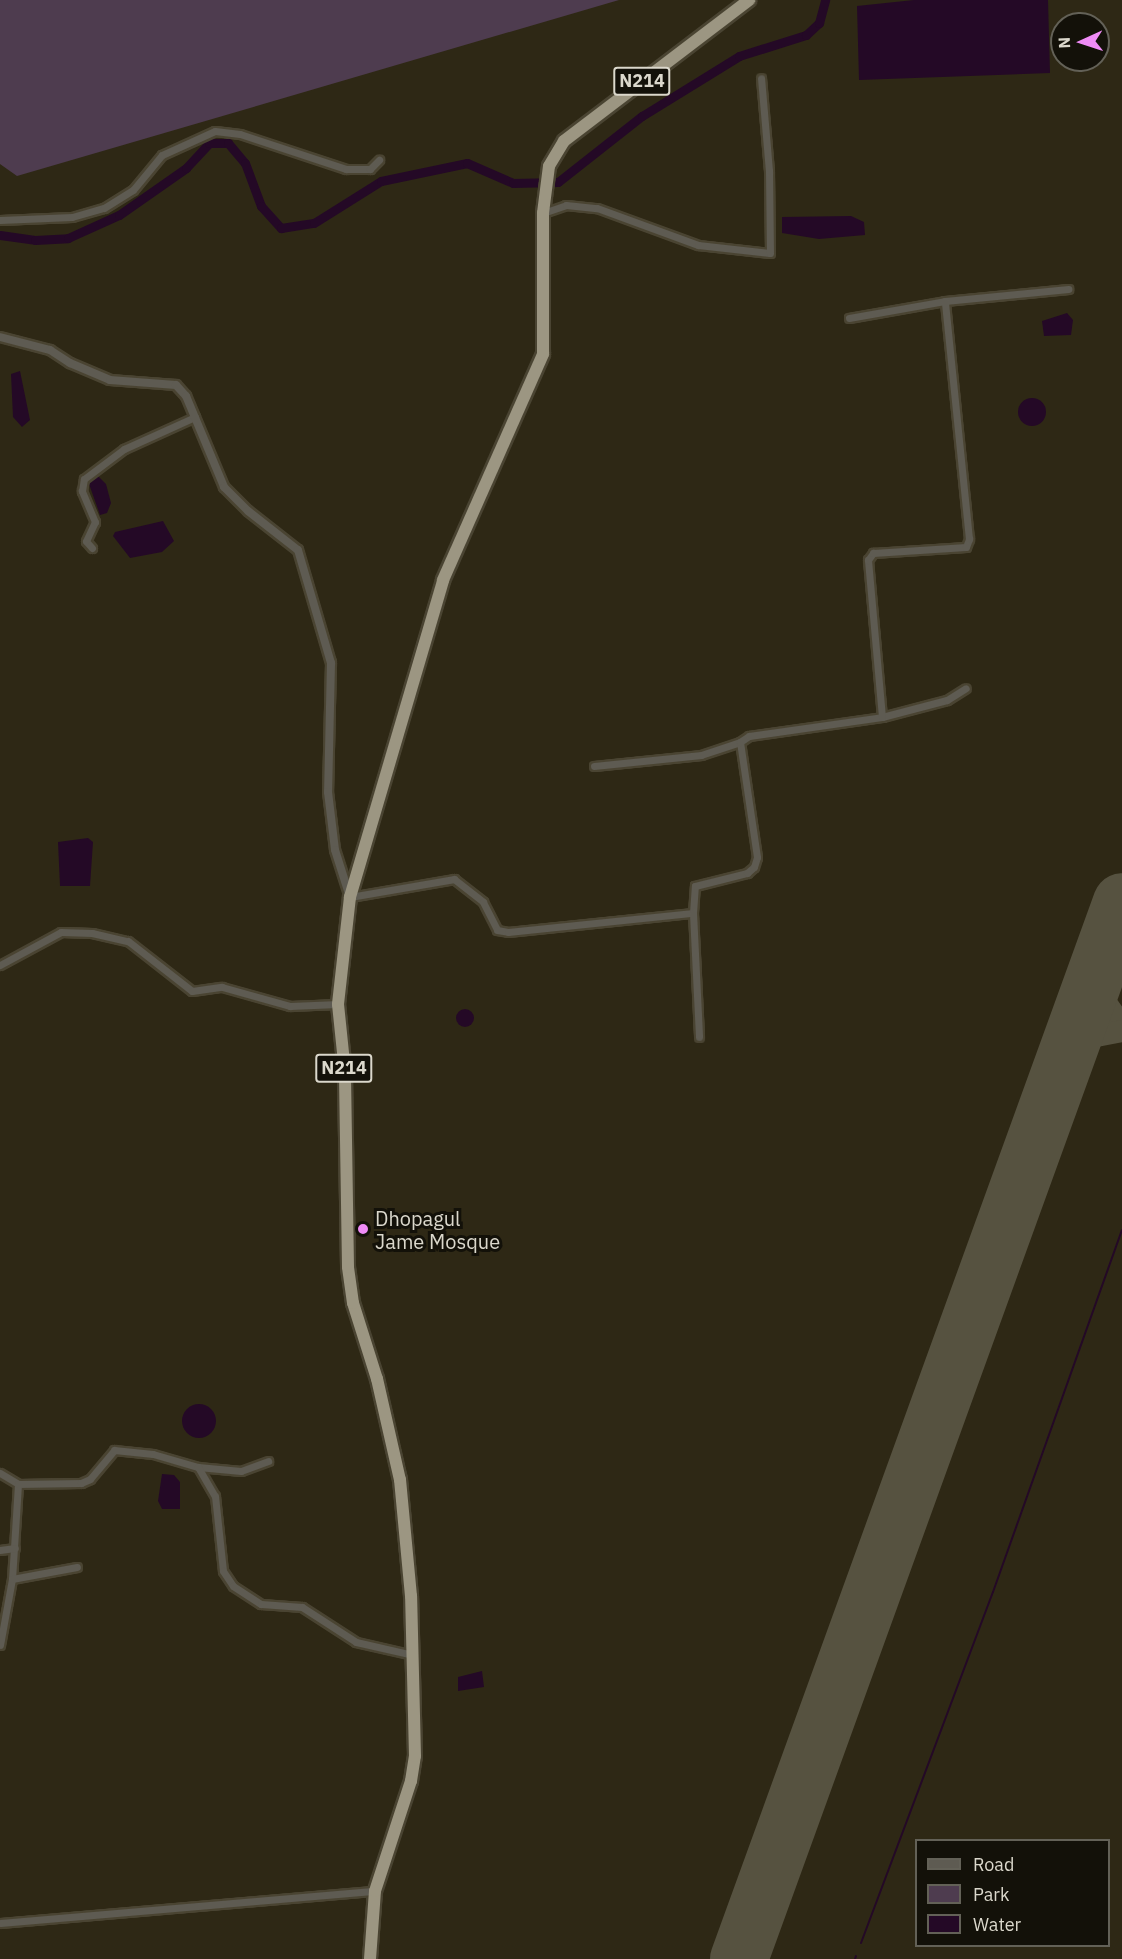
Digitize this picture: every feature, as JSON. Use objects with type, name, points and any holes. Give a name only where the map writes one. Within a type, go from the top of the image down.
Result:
[{"type":"highway","name":"N214","points":[[370,1959],[375,1891],[411,1781],[415,1756],[408,1544],[400,1480],[377,1379],[353,1303],[348,1267],[345,1072],[338,1005],[350,897],[442,580],[543,354],[543,199],[546,173],[564,141],[749,0]]},
{"type":"street","points":[[543,213],[566,205],[597,208],[698,245],[770,253],[769,160],[761,78]]},
{"type":"street","points":[[0,220],[72,217],[104,208],[133,190],[162,155],[215,131],[240,134],[346,169],[370,169],[379,160]]},
{"type":"street","points":[[849,318],[945,302],[1068,289]]},
{"type":"street","points":[[882,717],[868,560],[873,554],[966,547],[969,540],[945,302]]},
{"type":"street","points":[[0,337],[50,350],[70,363],[111,380],[170,382],[186,396],[224,487],[248,511],[289,540],[304,564],[331,663],[328,792],[335,850],[350,897],[454,879],[483,902],[497,930],[508,932],[693,913]]},
{"type":"street","points":[[92,548],[86,541],[95,522],[82,491],[84,479],[124,449],[195,417]]},
{"type":"street","points":[[594,766],[701,755],[740,742],[749,736],[882,717],[947,700],[966,688]]},
{"type":"street","points":[[699,1037],[693,913],[695,886],[747,873],[754,867],[757,857],[740,742]]},
{"type":"street","points":[[0,965],[61,932],[92,933],[128,941],[192,992],[222,987],[290,1006],[338,1005]]},
{"type":"street","points":[[0,1473],[18,1484],[81,1483],[90,1479],[114,1450],[153,1454],[198,1467],[242,1471],[267,1461]]},
{"type":"street","points":[[198,1467],[215,1496],[223,1571],[233,1586],[261,1604],[302,1607],[356,1642],[413,1655]]},
{"type":"street","points":[[0,1645],[12,1579],[18,1484]]},
{"type":"street","points":[[0,1550],[15,1548]]},
{"type":"street","points":[[12,1579],[77,1567]]},
{"type":"street","points":[[0,1923],[375,1891]]},
{"type":"green space","points":[[0,0],[619,0],[17,176],[0,164]]},
{"type":"water","points":[[914,0],[1048,0],[1050,73],[859,80],[857,6]]},
{"type":"water","points":[[851,216],[864,222],[865,235],[819,239],[782,233],[782,217]]},
{"type":"water","points":[[1067,313],[1073,320],[1071,335],[1044,336],[1042,321]]},
{"type":"water","points":[[20,371],[30,420],[22,427],[13,417],[11,374]]},
{"type":"water","points":[[1032,398],[1042,402],[1046,412],[1042,422],[1032,426],[1022,422],[1018,412],[1022,402]]},
{"type":"water","points":[[96,474],[106,484],[111,503],[107,513],[100,515],[89,484]]},
{"type":"water","points":[[163,521],[174,541],[162,552],[130,558],[113,536],[115,532]]},
{"type":"water","points":[[88,838],[93,842],[90,886],[60,886],[58,842]]},
{"type":"water","points":[[465,1009],[471,1012],[474,1018],[471,1024],[465,1027],[459,1024],[456,1018],[459,1012]]},
{"type":"water","points":[[199,1404],[211,1409],[216,1421],[211,1433],[199,1438],[187,1433],[182,1421],[187,1409]]},
{"type":"water","points":[[162,1474],[174,1475],[180,1482],[180,1509],[162,1509],[158,1501]]},
{"type":"water","points":[[482,1671],[484,1687],[458,1691],[458,1677]]},
{"type":"waterway","points":[[0,235],[35,240],[68,238],[119,215],[186,168],[209,143],[228,143],[245,163],[261,206],[281,228],[314,223],[381,181],[467,163],[513,183],[558,182],[642,116],[739,56],[806,35],[819,23],[825,0]]},
{"type":"waterway","points":[[861,1943],[993,1592],[1122,1230]]},
{"type":"taxiway","points":[[1097,971],[1104,1000],[1122,1026]]},
{"type":"taxiway","points":[[1065,1058],[1086,1038],[1122,1031]]},
{"type":"runway","points":[[739,1959],[1122,902]]},
{"type":"place","name":"Dhopagul Jame Mosque","points":[[363,1229]]}]
